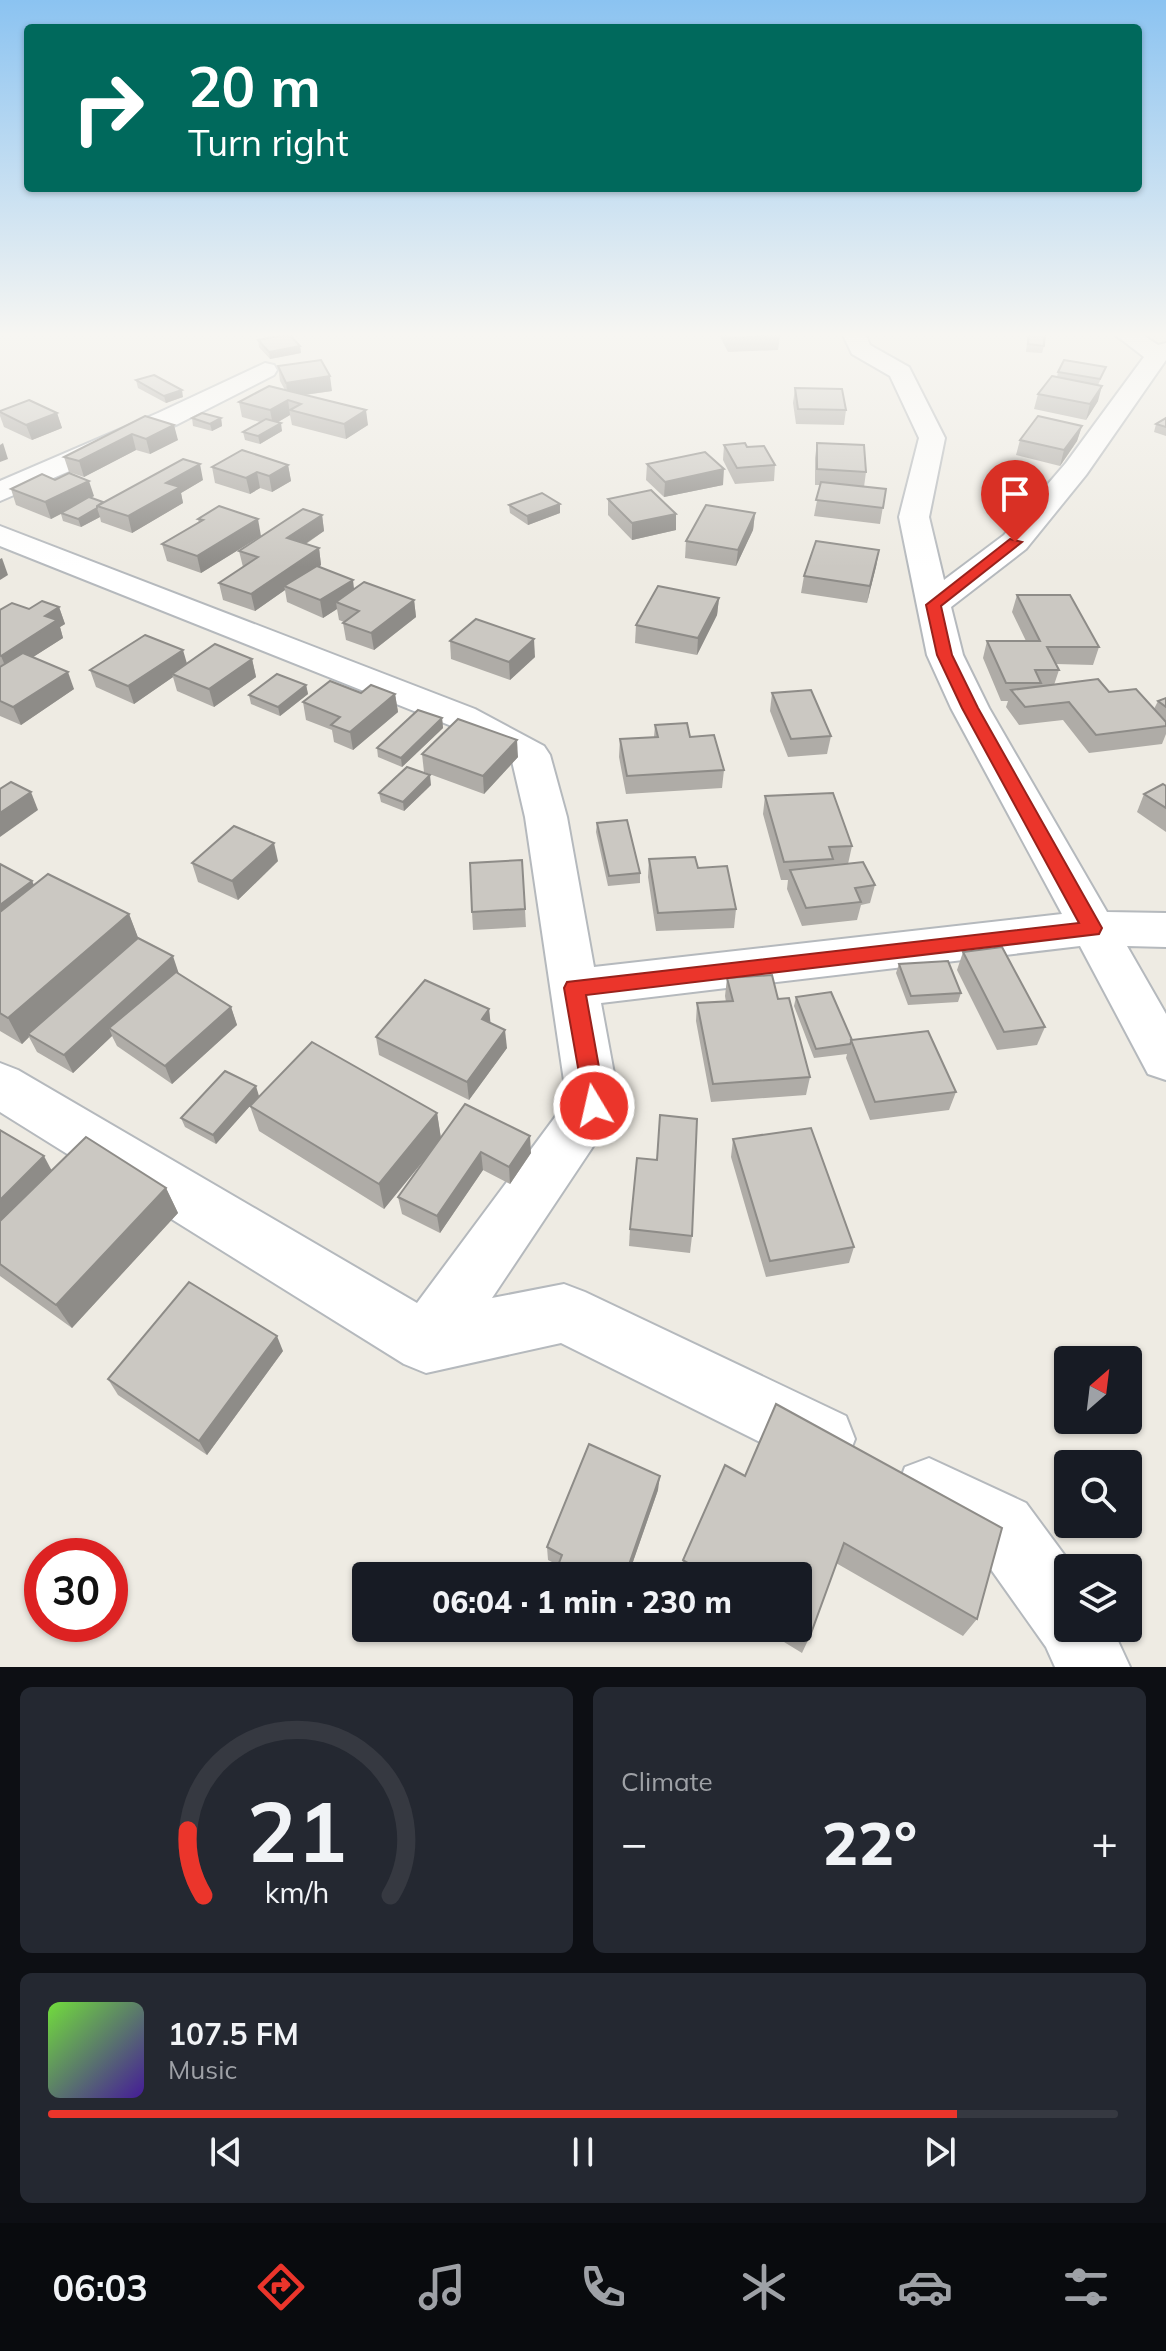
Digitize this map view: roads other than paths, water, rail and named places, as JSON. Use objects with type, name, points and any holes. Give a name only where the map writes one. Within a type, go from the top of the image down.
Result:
[{"type":"street","points":[[0,492],[183,411]]},
{"type":"street","points":[[919,411],[932,438],[914,517],[945,655],[970,708],[1166,1059]]},
{"type":"street","points":[[933,605],[1015,542],[1119,411]]},
{"type":"street","points":[[0,535],[462,717],[530,755],[546,817],[594,1106],[426,1342]]},
{"type":"street","points":[[575,988],[1092,928],[1166,930]]},
{"type":"street","points":[[0,1085],[426,1342],[564,1313],[1002,1527],[1054,1600]]},
{"type":"street","points":[[1081,1642],[1093,1667]]}]
